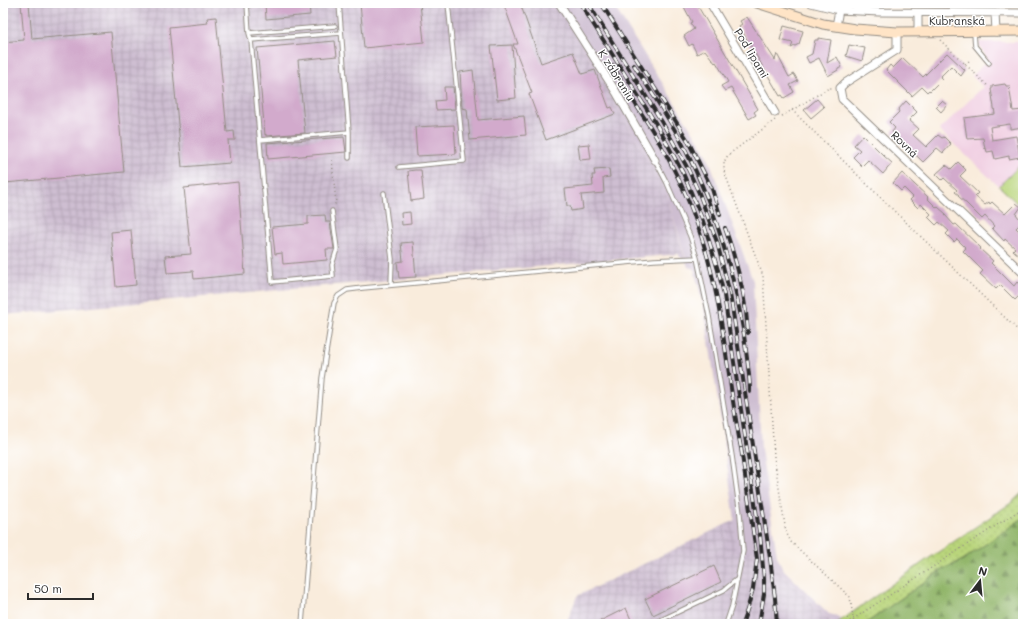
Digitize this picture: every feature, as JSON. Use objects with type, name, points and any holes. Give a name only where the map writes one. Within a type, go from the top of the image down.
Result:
[{"type":"street","name":"K zábraniu","points":[[559,3],[616,92],[655,160]]},
{"type":"street","name":"Pod lipami","points":[[710,3],[775,113]]},
{"type":"street","name":"Kubranská","points":[[811,3],[839,10],[918,13],[1023,13]]},
{"type":"street","name":"Kubranská","points":[[760,4],[809,20],[854,29],[897,32],[1023,31]]},
{"type":"street","points":[[836,26],[839,10]]},
{"type":"street","name":"Kubranská","points":[[918,13],[918,32]]},
{"type":"street","name":"Kubranská","points":[[996,13],[996,32]]},
{"type":"street","points":[[840,88],[844,82],[897,50],[897,32]]},
{"type":"street","name":"Rovná","points":[[840,88],[842,99],[1023,273]]},
{"type":"lane","points":[[247,3],[272,282],[333,276],[332,265],[337,249],[332,211]]},
{"type":"lane","points":[[339,3],[350,158]]},
{"type":"lane","points":[[399,167],[464,161],[448,3]]},
{"type":"lane","points":[[249,32],[335,26]]},
{"type":"lane","points":[[974,32],[975,46],[989,64]]},
{"type":"lane","points":[[251,40],[341,33]]},
{"type":"lane","points":[[260,140],[349,132]]},
{"type":"lane","points":[[655,160],[668,183],[690,236],[697,258],[709,316],[740,514],[743,551],[732,606],[726,624]]},
{"type":"lane","points":[[384,193],[392,259],[392,285]]},
{"type":"lane","points":[[302,624],[322,378],[334,304],[342,292],[392,285],[654,260],[697,258]]},
{"type":"lane","points":[[441,276],[441,281]]},
{"type":"lane","points":[[653,624],[724,590],[737,580]]},
{"type":"lane","points":[[663,619],[664,624]]},
{"type":"path","points":[[938,37],[988,86]]},
{"type":"path","points":[[965,64],[969,61]]},
{"type":"path","points":[[840,88],[829,88],[778,118],[728,155],[724,162],[724,171],[763,276],[774,457],[786,532],[791,542],[850,597],[854,624]]},
{"type":"path","points":[[792,110],[880,198],[1023,335]]},
{"type":"path","points":[[332,160],[336,202]]},
{"type":"path","points":[[847,618],[850,621],[1023,508]]},
{"type":"shaded area","points":[[3,3],[555,3],[581,44],[665,189],[686,262],[679,256],[679,254],[3,315]]},
{"type":"shaded area","points":[[555,3],[612,3],[707,154],[753,281],[761,449],[777,556],[782,568],[829,614],[837,616],[841,620],[836,624],[834,624],[778,570],[750,551],[735,551],[735,520],[719,408],[704,308],[694,269],[688,267],[665,189],[581,44]]},
{"type":"shaded area","points":[[980,42],[1018,42],[1023,54],[1023,209],[939,130],[983,87],[972,76],[988,60],[979,44]]},
{"type":"shaded area","points":[[735,520],[736,551],[750,551],[778,570],[834,624],[566,624],[577,596]]},
{"type":"green space","points":[[1023,162],[1023,209],[999,186]]},
{"type":"green space","points":[[1023,492],[1023,518],[963,560],[940,571],[865,624],[836,624],[922,563],[1011,503]]},
{"type":"green space","points":[[1023,518],[1023,624],[865,624],[940,571],[963,560]]},
{"type":"building","points":[[21,3],[29,3],[32,39],[111,32],[124,172],[5,183],[3,164],[3,42],[24,40]]},
{"type":"building","points":[[265,3],[309,3],[310,15],[266,19]]},
{"type":"building","points":[[360,3],[420,3],[424,42],[364,48]]},
{"type":"building","points":[[509,3],[520,3],[541,63],[573,52],[582,74],[595,70],[609,108],[612,107],[615,114],[546,140],[529,94],[532,93],[513,44],[518,44],[504,5]]},
{"type":"building","points":[[682,3],[696,3],[758,109],[754,112],[756,115],[749,119],[731,88],[725,91],[721,86],[728,82],[716,62],[715,63],[705,50],[697,54],[692,44],[689,46],[684,36],[694,29]]},
{"type":"building","points":[[216,17],[227,132],[234,131],[235,140],[228,140],[230,163],[182,167],[169,27],[208,23],[207,18]]},
{"type":"building","points":[[747,17],[775,60],[777,54],[789,77],[794,74],[798,81],[790,85],[794,92],[784,98],[782,95],[780,96],[739,26],[742,24],[740,21]]},
{"type":"building","points":[[784,26],[803,31],[799,44],[791,48],[793,43],[780,40]]},
{"type":"building","points":[[818,38],[831,40],[827,63],[837,57],[842,67],[828,76],[819,58],[809,63],[806,57],[812,54],[815,40],[818,40]]},
{"type":"building","points":[[335,41],[337,56],[298,60],[305,133],[266,136],[257,48]]},
{"type":"building","points":[[512,45],[516,98],[497,100],[491,46]]},
{"type":"building","points":[[849,45],[865,48],[862,61],[846,56]]},
{"type":"building","points":[[947,53],[965,70],[961,76],[951,66],[940,77],[942,79],[930,91],[929,90],[927,92],[922,87],[912,96],[886,70],[890,65],[893,68],[903,58],[923,77]]},
{"type":"building","points":[[473,70],[478,120],[524,116],[526,135],[470,140],[467,109],[462,108],[460,72]]},
{"type":"building","points":[[1005,84],[1006,86],[1009,86],[1013,111],[1023,110],[1023,127],[1010,129],[1010,124],[990,127],[992,140],[1016,136],[1020,157],[1009,159],[1009,156],[995,159],[993,151],[987,152],[986,148],[985,149],[983,138],[967,139],[964,118],[995,114],[991,89],[992,86]]},
{"type":"building","points":[[444,87],[453,87],[455,109],[436,110],[435,101],[445,100]]},
{"type":"building","points":[[817,99],[824,107],[811,118],[804,110]]},
{"type":"building","points":[[906,101],[917,112],[909,120],[919,129],[913,135],[926,147],[938,135],[942,138],[944,137],[951,144],[943,153],[937,148],[923,162],[892,132],[895,128],[889,122],[899,112],[898,110]]},
{"type":"building","points":[[942,101],[947,105],[941,112],[936,107]]},
{"type":"building","points":[[454,125],[456,154],[417,156],[415,127]]},
{"type":"building","points":[[863,135],[892,163],[883,174],[868,160],[862,166],[853,157],[860,150],[854,145]]},
{"type":"building","points":[[344,137],[346,152],[268,159],[267,143]]},
{"type":"building","points":[[589,144],[591,159],[580,160],[578,145]]},
{"type":"building","points":[[958,162],[966,170],[960,176],[978,193],[975,196],[985,205],[992,202],[1005,214],[1016,203],[1021,207],[1016,214],[1022,222],[1016,228],[1023,235],[1023,259],[1013,250],[1015,248],[1005,239],[1004,241],[992,228],[994,226],[985,216],[982,219],[958,196],[959,195],[955,192],[957,190],[944,178],[942,180],[936,174],[946,165],[951,169]]},
{"type":"building","points":[[609,169],[610,177],[603,178],[604,193],[581,195],[583,209],[571,211],[570,206],[567,206],[565,189],[593,186],[592,175],[595,175],[594,170]]},
{"type":"building","points":[[421,170],[424,199],[411,201],[408,171]]},
{"type":"building","points":[[902,173],[928,197],[927,198],[937,208],[938,207],[946,214],[945,215],[954,225],[956,224],[981,248],[980,249],[993,261],[991,263],[1014,286],[1017,282],[1023,288],[1023,292],[1015,300],[1000,285],[996,289],[980,274],[983,271],[963,251],[966,248],[957,239],[954,242],[946,234],[949,231],[939,222],[936,225],[928,217],[931,214],[921,204],[918,208],[910,200],[913,197],[904,188],[901,191],[893,183]]},
{"type":"building","points":[[238,182],[245,274],[194,279],[193,271],[167,273],[165,256],[191,254],[184,188]]},
{"type":"building","points":[[410,212],[411,224],[402,225],[401,213]]},
{"type":"building","points":[[325,215],[326,222],[330,222],[334,249],[326,249],[327,260],[283,264],[282,253],[275,254],[272,227],[308,224],[308,216]]},
{"type":"building","points":[[131,230],[136,285],[116,287],[111,232]]},
{"type":"building","points":[[413,242],[416,277],[399,278],[397,262],[403,261],[401,243]]},
{"type":"building","points":[[714,566],[721,582],[653,615],[645,599]]},
{"type":"building","points":[[626,608],[632,622],[627,624],[594,624]]},
{"type":"railway","points":[[580,3],[658,127],[683,173],[703,221],[724,295],[760,537]]},
{"type":"railway","points":[[588,3],[662,122],[688,169],[699,193],[717,242],[730,294],[734,319],[770,558],[777,624]]},
{"type":"railway","points":[[601,3],[687,139],[712,189],[720,215]]},
{"type":"railway","points":[[613,65],[671,164],[683,188],[697,224],[706,252],[719,309],[742,453]]},
{"type":"railway","points":[[634,65],[677,133],[704,189],[713,213],[721,236],[734,285],[744,335],[750,392]]},
{"type":"railway","points":[[725,228],[740,280],[748,333]]},
{"type":"railway","points":[[741,448],[757,559],[753,589],[742,624]]},
{"type":"railway","points":[[759,624],[764,594],[760,534]]}]
